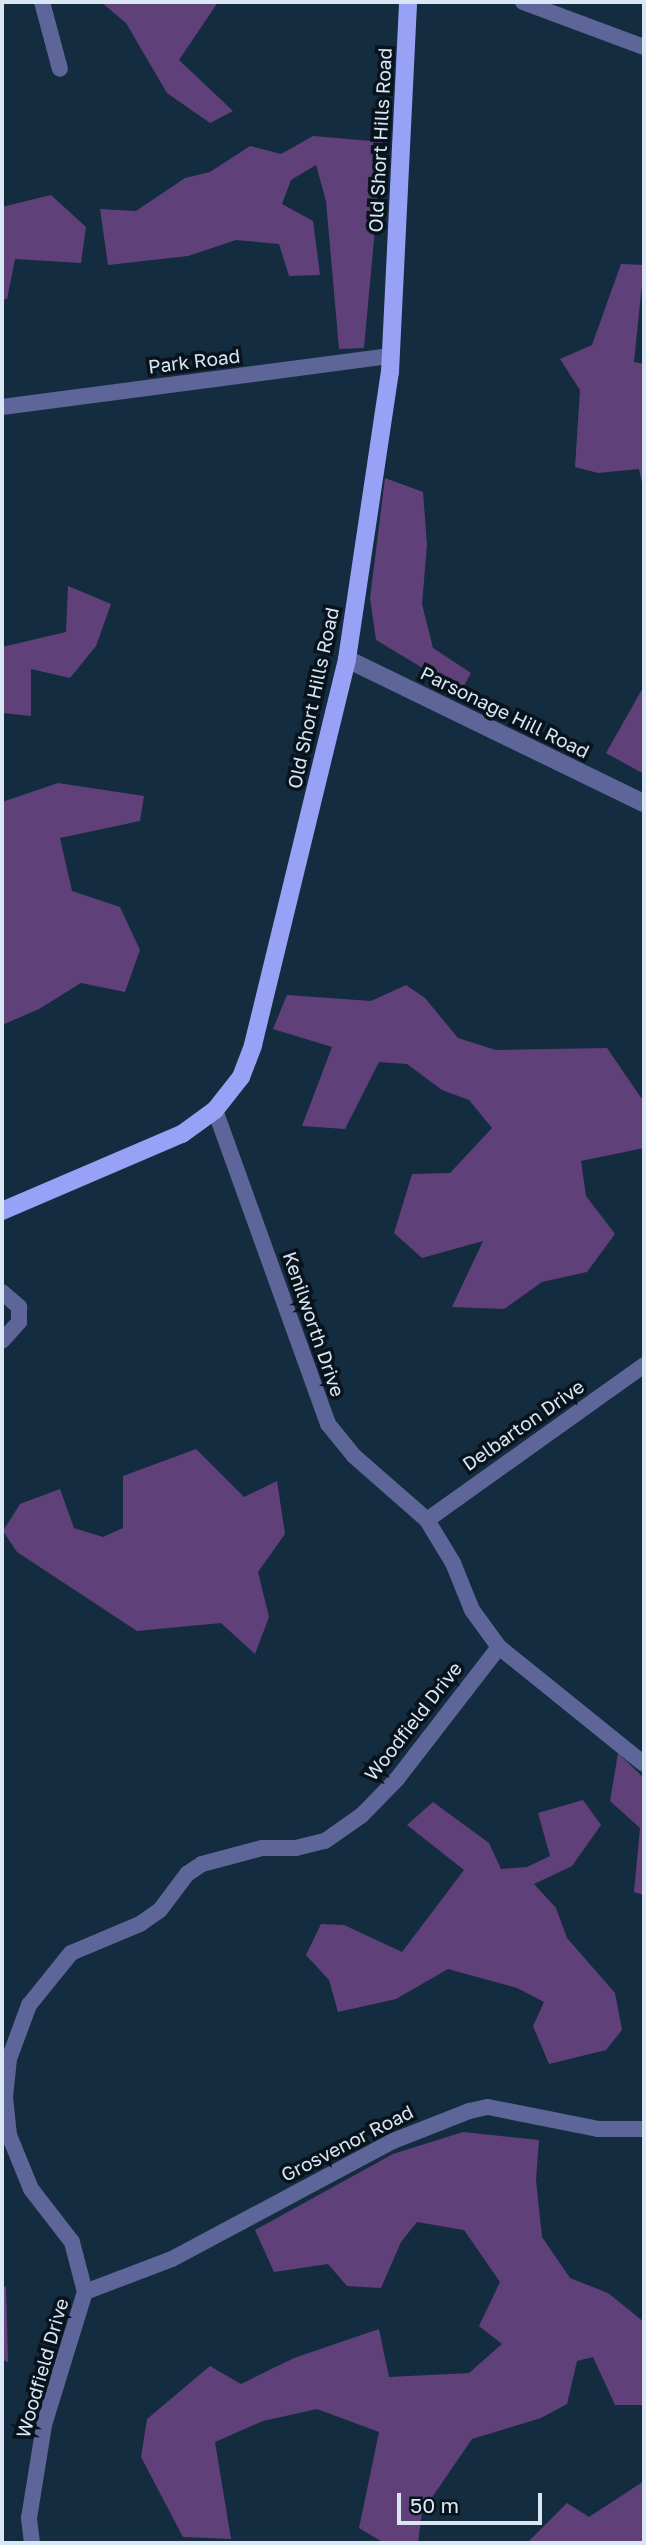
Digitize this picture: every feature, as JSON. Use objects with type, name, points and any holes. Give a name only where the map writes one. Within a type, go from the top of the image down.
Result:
[{"type":"main road","name":"Old Short Hills Road","points":[[2,1211],[181,1134],[215,1110],[241,1077],[253,1045],[347,659],[391,356],[408,2]]},
{"type":"street","points":[[41,2],[60,69]]},
{"type":"street","points":[[523,2],[644,47]]},
{"type":"street","name":"Park Road","points":[[2,407],[391,356]]},
{"type":"street","name":"Parsonage Hill Road","points":[[347,659],[644,803]]},
{"type":"street","name":"Kenilworth Drive","points":[[215,1110],[328,1424],[354,1456],[427,1520],[453,1563],[472,1610],[499,1647],[644,1764]]},
{"type":"street","points":[[2,1292],[19,1307],[19,1322],[2,1341]]},
{"type":"street","name":"Delbarton Drive","points":[[427,1520],[642,1368]]},
{"type":"street","name":"Woodfield Drive","points":[[32,2543],[29,2518],[44,2425],[85,2292],[72,2242],[31,2189],[9,2135],[5,2097],[9,2059],[29,2005],[71,1953],[140,1924],[160,1910],[187,1874],[202,1864],[262,1848],[325,1841],[362,1815],[397,1779],[499,1647]]},
{"type":"street","name":"Grosvenor Road","points":[[85,2292],[172,2259],[393,2141],[469,2111],[488,2107],[598,2129],[644,2129]]},
{"type":"shaded area","points":[[101,2],[218,2],[179,60],[233,111],[210,123],[167,93],[126,23]]},
{"type":"shaded area","points":[[313,136],[383,142],[364,348],[339,349],[326,201],[316,165],[291,180],[282,204],[313,221],[320,275],[289,276],[279,244],[236,240],[188,256],[108,265],[100,209],[136,211],[185,178],[210,172],[250,146],[281,154]]},
{"type":"shaded area","points":[[51,195],[86,227],[81,263],[15,259],[7,299],[2,300],[2,207]]},
{"type":"shaded area","points":[[621,264],[644,265],[634,362],[644,364],[644,492],[639,469],[598,473],[575,467],[580,390],[560,359],[592,345]]},
{"type":"shaded area","points":[[385,478],[423,492],[427,545],[422,604],[433,648],[471,673],[461,691],[376,640],[370,598]]},
{"type":"shaded area","points":[[68,586],[111,604],[96,646],[70,678],[31,669],[31,716],[2,713],[2,647],[66,632]]},
{"type":"shaded area","points":[[644,686],[644,774],[606,753]]},
{"type":"shaded area","points":[[58,783],[144,796],[140,821],[60,838],[72,891],[120,907],[140,950],[125,992],[81,983],[39,1009],[2,1025],[2,802]]},
{"type":"shaded area","points":[[406,985],[425,998],[458,1038],[496,1050],[607,1048],[644,1102],[644,1148],[581,1161],[586,1196],[615,1234],[587,1272],[542,1282],[504,1309],[452,1307],[483,1241],[422,1258],[394,1233],[412,1174],[450,1173],[492,1128],[469,1100],[442,1090],[407,1064],[379,1062],[345,1129],[302,1126],[332,1047],[273,1029],[287,995],[371,1001]]},
{"type":"shaded area","points":[[196,1449],[244,1497],[277,1481],[285,1534],[258,1572],[269,1617],[255,1654],[221,1623],[137,1631],[17,1552],[3,1531],[20,1504],[60,1489],[74,1528],[103,1537],[123,1528],[123,1476]]},
{"type":"shaded area","points":[[618,1753],[644,1778],[644,1895],[634,1892],[640,1828],[610,1801]]},
{"type":"shaded area","points":[[583,1800],[601,1825],[572,1866],[534,1884],[556,1908],[567,1938],[615,1993],[622,2030],[606,2050],[549,2064],[533,2026],[544,2002],[517,1988],[448,1969],[396,1999],[338,2012],[329,1980],[306,1955],[321,1924],[344,1925],[402,1952],[464,1870],[407,1825],[433,1802],[489,1843],[501,1869],[527,1867],[550,1856],[538,1813]]},
{"type":"shaded area","points":[[463,2132],[539,2140],[536,2180],[542,2237],[570,2278],[608,2293],[644,2322],[644,2405],[615,2405],[593,2357],[577,2361],[567,2404],[541,2418],[472,2439],[422,2512],[418,2543],[384,2543],[359,2528],[379,2432],[317,2409],[263,2421],[215,2442],[231,2539],[183,2537],[141,2457],[147,2419],[210,2366],[241,2384],[294,2358],[379,2329],[389,2377],[469,2373],[502,2344],[479,2326],[500,2282],[464,2230],[417,2222],[401,2242],[381,2288],[347,2286],[328,2264],[274,2272],[255,2230],[393,2154]]},
{"type":"shaded area","points":[[6,2286],[8,2362],[2,2360],[2,2288]]},
{"type":"shaded area","points":[[644,2481],[644,2543],[527,2543],[567,2503],[589,2517]]}]
